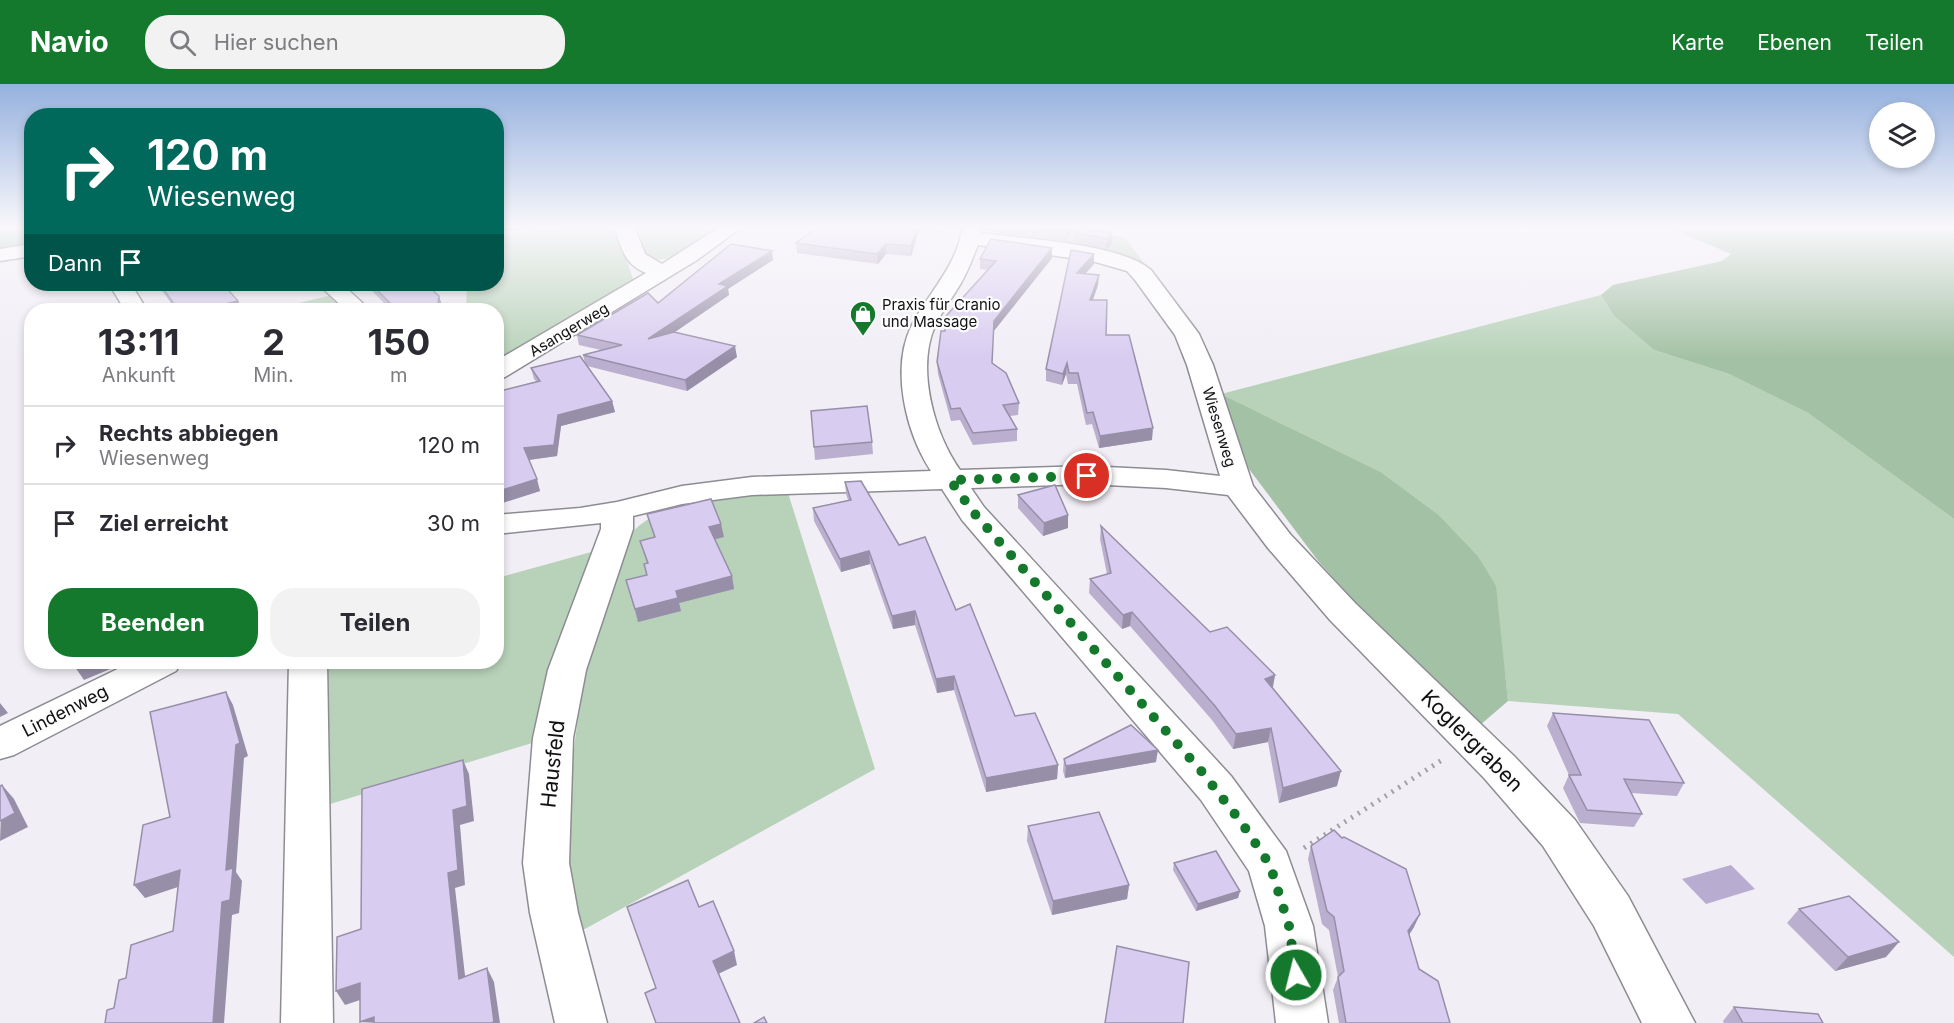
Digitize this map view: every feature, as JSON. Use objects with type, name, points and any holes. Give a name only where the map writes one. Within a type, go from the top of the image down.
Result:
[{"type":"street","name":"Asangerweg","points":[[504,367],[664,272]]},
{"type":"street","points":[[955,272],[923,326],[916,349],[915,380],[921,414],[936,457],[974,513],[1216,788],[1270,865],[1289,926],[1302,1023]]},
{"type":"street","name":"Wiesenweg","points":[[504,524],[617,511],[682,495],[752,486],[1087,476],[1166,479],[1238,487],[1200,365],[1187,334],[1139,272]]},
{"type":"street","points":[[337,291],[351,303]]},
{"type":"street","name":"Koglergraben","points":[[1238,487],[1279,541],[1343,612],[1473,741],[1559,833],[1611,911],[1669,1023]]},
{"type":"street","name":"Hausfeld","points":[[581,1023],[554,913],[547,873],[548,807],[553,738],[567,670],[617,529],[617,511]]},
{"type":"street","name":"Lindenweg","points":[[0,744],[149,669]]},
{"type":"street","points":[[307,1023],[308,669]]},
{"type":"path","points":[[1270,865],[1287,859],[1473,741]]},
{"type":"green space","points":[[504,272],[631,272],[634,282],[504,362],[504,303],[466,303],[467,291],[504,291]]},
{"type":"green space","points":[[1673,272],[1954,272],[1954,519],[1808,413],[1729,374],[1654,350],[1614,316],[1601,295],[1613,285]]},
{"type":"green space","points":[[332,295],[341,303],[299,303]]},
{"type":"green space","points":[[1601,295],[1614,316],[1654,350],[1729,374],[1808,413],[1954,519],[1954,957],[1678,714],[1508,701],[1495,586],[1478,556],[1439,515],[1381,472],[1221,394]]},
{"type":"green space","points":[[1221,394],[1381,472],[1439,515],[1478,556],[1496,586],[1508,701],[1479,726],[1393,644],[1319,562],[1249,469]]},
{"type":"green space","points":[[788,493],[875,769],[583,930],[570,883],[566,855],[574,749],[589,660],[605,601],[624,548],[640,525],[673,507],[711,498]]},
{"type":"green space","points":[[595,551],[539,741],[330,804],[327,669],[504,669],[504,576]]},
{"type":"shaded area","points":[[1731,865],[1755,889],[1706,904],[1682,879]]},
{"type":"building","points":[[697,272],[739,272],[719,284],[728,286],[648,339],[674,332],[735,346],[685,380],[583,355],[622,345],[577,335],[648,293],[658,303]]},
{"type":"building","points":[[986,272],[1033,272],[994,321],[992,363],[1006,373],[1019,403],[1003,405],[1017,429],[973,433],[960,408],[951,409],[937,362],[941,331],[945,331],[946,316]]},
{"type":"building","points":[[1066,272],[1099,275],[1090,300],[1107,300],[1106,335],[1129,335],[1153,428],[1100,436],[1093,412],[1087,413],[1078,373],[1069,373],[1067,363],[1063,374],[1046,369]]},
{"type":"building","points":[[165,291],[229,291],[238,301],[230,303],[173,303]]},
{"type":"building","points":[[378,291],[434,291],[439,296],[438,303],[390,303]]},
{"type":"building","points":[[580,356],[612,401],[558,415],[554,445],[524,448],[537,479],[504,489],[504,390],[540,381],[531,368]]},
{"type":"building","points":[[867,406],[872,442],[814,447],[811,411]]},
{"type":"building","points":[[861,481],[899,545],[925,537],[956,610],[970,604],[1015,716],[1035,713],[1058,765],[986,778],[954,676],[936,679],[915,611],[892,616],[869,551],[840,559],[813,508],[851,500],[845,482]]},
{"type":"building","points":[[1055,485],[1068,515],[1044,523],[1018,495]]},
{"type":"building","points":[[711,499],[721,524],[709,527],[732,576],[676,591],[678,598],[635,609],[626,580],[647,575],[644,564],[648,563],[640,541],[655,537],[647,514]]},
{"type":"building","points":[[1101,526],[1210,632],[1227,627],[1275,675],[1265,679],[1341,771],[1283,788],[1271,728],[1236,734],[1215,706],[1132,612],[1123,615],[1090,579],[1111,573]]},
{"type":"building","points":[[226,692],[240,743],[236,745],[226,870],[233,868],[230,900],[222,902],[213,1023],[105,1023],[107,1010],[114,1008],[119,980],[126,978],[131,945],[173,931],[180,870],[134,885],[143,825],[170,817],[150,712]]},
{"type":"building","points":[[1553,713],[1649,720],[1684,783],[1624,779],[1642,814],[1587,810],[1569,775],[1581,775]]},
{"type":"building","points":[[1131,725],[1158,750],[1066,766],[1064,759]]},
{"type":"building","points":[[463,760],[467,806],[453,810],[458,870],[448,873],[459,979],[487,968],[494,1022],[374,1023],[374,1017],[360,1022],[360,983],[336,991],[337,937],[361,929],[362,789]]},
{"type":"building","points":[[2,785],[15,813],[0,821],[0,786]]},
{"type":"building","points":[[1099,812],[1129,885],[1053,901],[1028,826]]},
{"type":"building","points":[[1334,830],[1342,838],[1406,869],[1420,914],[1408,931],[1419,969],[1438,981],[1450,1023],[1346,1023],[1338,977],[1344,971],[1334,917],[1327,911],[1311,846]]},
{"type":"building","points":[[1216,851],[1240,891],[1198,904],[1174,863]]},
{"type":"building","points":[[688,880],[699,907],[713,901],[734,951],[713,961],[740,1023],[656,1023],[645,993],[656,988],[627,907]]},
{"type":"building","points":[[1849,896],[1899,942],[1848,957],[1799,909]]},
{"type":"building","points":[[1117,946],[1189,962],[1183,1023],[1105,1023]]},
{"type":"building","points":[[1734,1007],[1818,1014],[1823,1023],[1743,1023]]},
{"type":"building","points":[[764,1017],[767,1023],[754,1023]]},
{"type":"place","name":"Praxis für Cranio und Massage","points":[[863,337]]},
{"type":"route","points":[[1087,476],[950,480],[974,513],[1216,788],[1241,822],[1270,865],[1289,926],[1296,975]]}]
